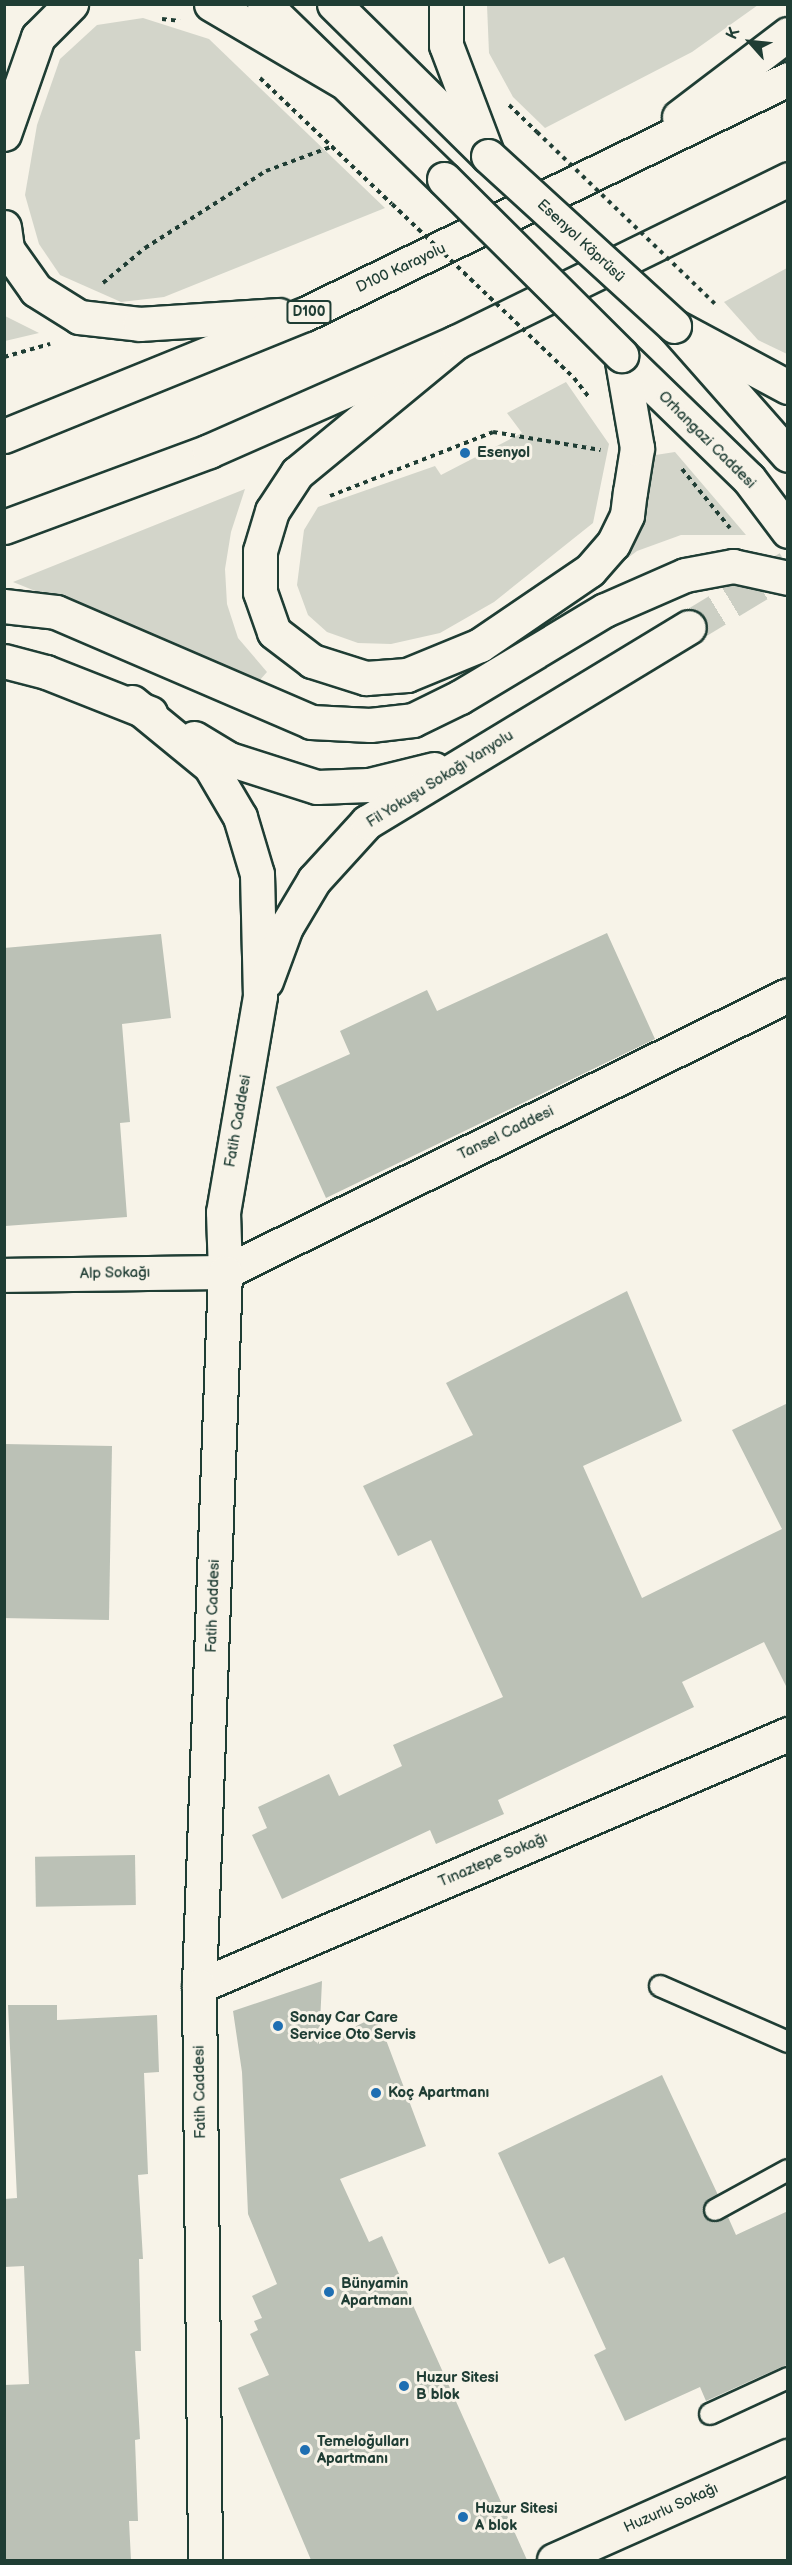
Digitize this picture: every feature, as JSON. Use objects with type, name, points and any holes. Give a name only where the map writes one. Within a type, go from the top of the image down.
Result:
[{"type":"main road","points":[[4,134],[38,37],[71,4]]},
{"type":"main road","points":[[264,4],[621,355],[637,448],[627,515],[613,544],[590,570],[480,645],[407,675],[366,678],[312,661],[274,632],[260,592],[260,551],[272,511],[297,473],[456,342]]},
{"type":"main road","name":"Esenyol Köprüsü","points":[[334,4],[488,156],[674,326]]},
{"type":"main road","points":[[446,4],[446,45],[488,156]]},
{"type":"main road","points":[[198,13],[342,81]]},
{"type":"main road","points":[[606,171],[788,34]]},
{"type":"main road","name":"D100 Karayolu","points":[[4,436],[305,314],[606,171],[788,79]]},
{"type":"main road","points":[[4,527],[209,451],[456,342],[788,179]]},
{"type":"main road","points":[[4,227],[7,249],[36,290],[79,317],[140,324],[305,314]]},
{"type":"main road","points":[[674,326],[788,387]]},
{"type":"main road","points":[[674,326],[788,456]]},
{"type":"main road","name":"Orhangazi Caddesi","points":[[621,355],[749,479],[788,531]]},
{"type":"main road","points":[[4,606],[56,612],[312,722],[370,725],[413,720],[460,697],[605,609],[685,575],[733,566],[788,578]]},
{"type":"main road","name":"Fil Yokuşu Sokağı Yanyolu","points":[[260,996],[286,927],[338,851],[367,822],[689,627]]},
{"type":"main road","points":[[4,661],[132,702],[229,759],[317,787],[369,785],[465,761]]},
{"type":"main road","name":"Fatih Caddesi","points":[[132,702],[210,766],[240,817],[256,874],[260,996],[223,1212],[225,1272],[199,1986],[204,2560]]},
{"type":"main road","name":"Tansel Caddesi","points":[[225,1272],[788,995]]},
{"type":"main road","name":"Alp Sokağı","points":[[4,1275],[225,1272]]},
{"type":"main road","name":"Tınaztepe Sokağı","points":[[199,1986],[788,1734]]},
{"type":"main road","name":"Huzurlu Sokağı","points":[[555,2560],[788,2456]]},
{"type":"lane","points":[[660,1986],[788,2042]]},
{"type":"lane","points":[[715,2210],[788,2170]]},
{"type":"lane","points":[[710,2414],[788,2378]]},
{"type":"path","points":[[162,19],[198,13]]},
{"type":"path","points":[[256,75],[574,378]]},
{"type":"path","points":[[537,132],[717,306]]},
{"type":"path","points":[[93,291],[145,248],[266,171],[333,146]]},
{"type":"path","points":[[4,357],[60,341]]},
{"type":"path","points":[[323,499],[493,432],[604,451]]},
{"type":"path","points":[[676,461],[735,534]]},
{"type":"shaded area","points":[[487,4],[758,5],[692,52],[545,128],[513,97],[489,53]]},
{"type":"shaded area","points":[[143,18],[209,39],[385,208],[164,297],[121,302],[60,275],[39,244],[25,195],[37,125],[60,59],[97,25]]},
{"type":"shaded area","points":[[787,268],[787,354],[758,340],[724,302]]},
{"type":"shaded area","points":[[5,316],[39,333],[5,341]]},
{"type":"shaded area","points":[[566,382],[609,444],[593,523],[494,602],[440,633],[391,644],[358,643],[327,632],[308,615],[297,585],[304,530],[318,507],[435,466],[441,475],[522,433],[507,413]]},
{"type":"shaded area","points":[[675,452],[746,535],[681,535],[637,551],[608,573],[648,494],[649,456]]},
{"type":"shaded area","points":[[245,489],[231,532],[225,569],[227,604],[238,638],[267,672],[259,681],[13,582]]},
{"type":"building","points":[[607,933],[655,1039],[326,1198],[276,1087],[350,1054],[340,1031],[427,990],[437,1011]]},
{"type":"building","points":[[161,934],[171,1018],[122,1024],[130,1122],[120,1123],[127,1217],[5,1226],[4,948]]},
{"type":"building","points":[[627,1291],[682,1421],[583,1466],[642,1598],[782,1529],[732,1430],[788,1403],[788,1690],[764,1642],[682,1682],[694,1707],[498,1800],[504,1814],[436,1844],[430,1830],[282,1899],[252,1835],[267,1828],[258,1807],[329,1774],[339,1796],[402,1766],[393,1745],[503,1697],[431,1540],[398,1556],[363,1486],[473,1435],[446,1383]]},
{"type":"building","points":[[4,1444],[112,1446],[109,1620],[4,1618]]},
{"type":"building","points":[[135,1855],[136,1905],[36,1907],[35,1857]]},
{"type":"building","points":[[322,1981],[319,2044],[377,2016],[426,2146],[340,2179],[369,2242],[382,2236],[527,2560],[311,2560],[238,2388],[269,2375],[250,2334],[258,2330],[254,2321],[262,2318],[252,2296],[277,2284],[248,2214],[242,2072],[233,2011]]},
{"type":"building","points":[[8,2005],[57,2005],[57,2020],[157,2015],[159,2072],[144,2073],[148,2174],[138,2175],[143,2259],[139,2259],[141,2351],[135,2351],[140,2439],[135,2440],[138,2521],[129,2521],[131,2560],[6,2560],[4,2385],[29,2384],[24,2266],[4,2267],[4,2199],[17,2198]]},
{"type":"building","points":[[662,2075],[718,2195],[705,2203],[705,2216],[715,2222],[728,2217],[736,2235],[788,2211],[788,2364],[706,2401],[700,2387],[625,2421],[594,2355],[606,2349],[564,2257],[549,2264],[498,2153]]},
{"type":"tunnel","points":[[689,627],[788,567]]},
{"type":"place","name":"Esenyol","points":[[465,453]]},
{"type":"place","name":"Sonay Car Care Service Oto Servis","points":[[278,2026]]},
{"type":"place","name":"Koç Apartmanı","points":[[376,2093]]},
{"type":"place","name":"Bünyamin Apartmanı","points":[[329,2292]]},
{"type":"place","name":"Huzur Sitesi B blok","points":[[404,2386]]},
{"type":"place","name":"Temeloğulları Apartmanı","points":[[305,2450]]},
{"type":"place","name":"Huzur Sitesi A blok","points":[[463,2517]]}]
